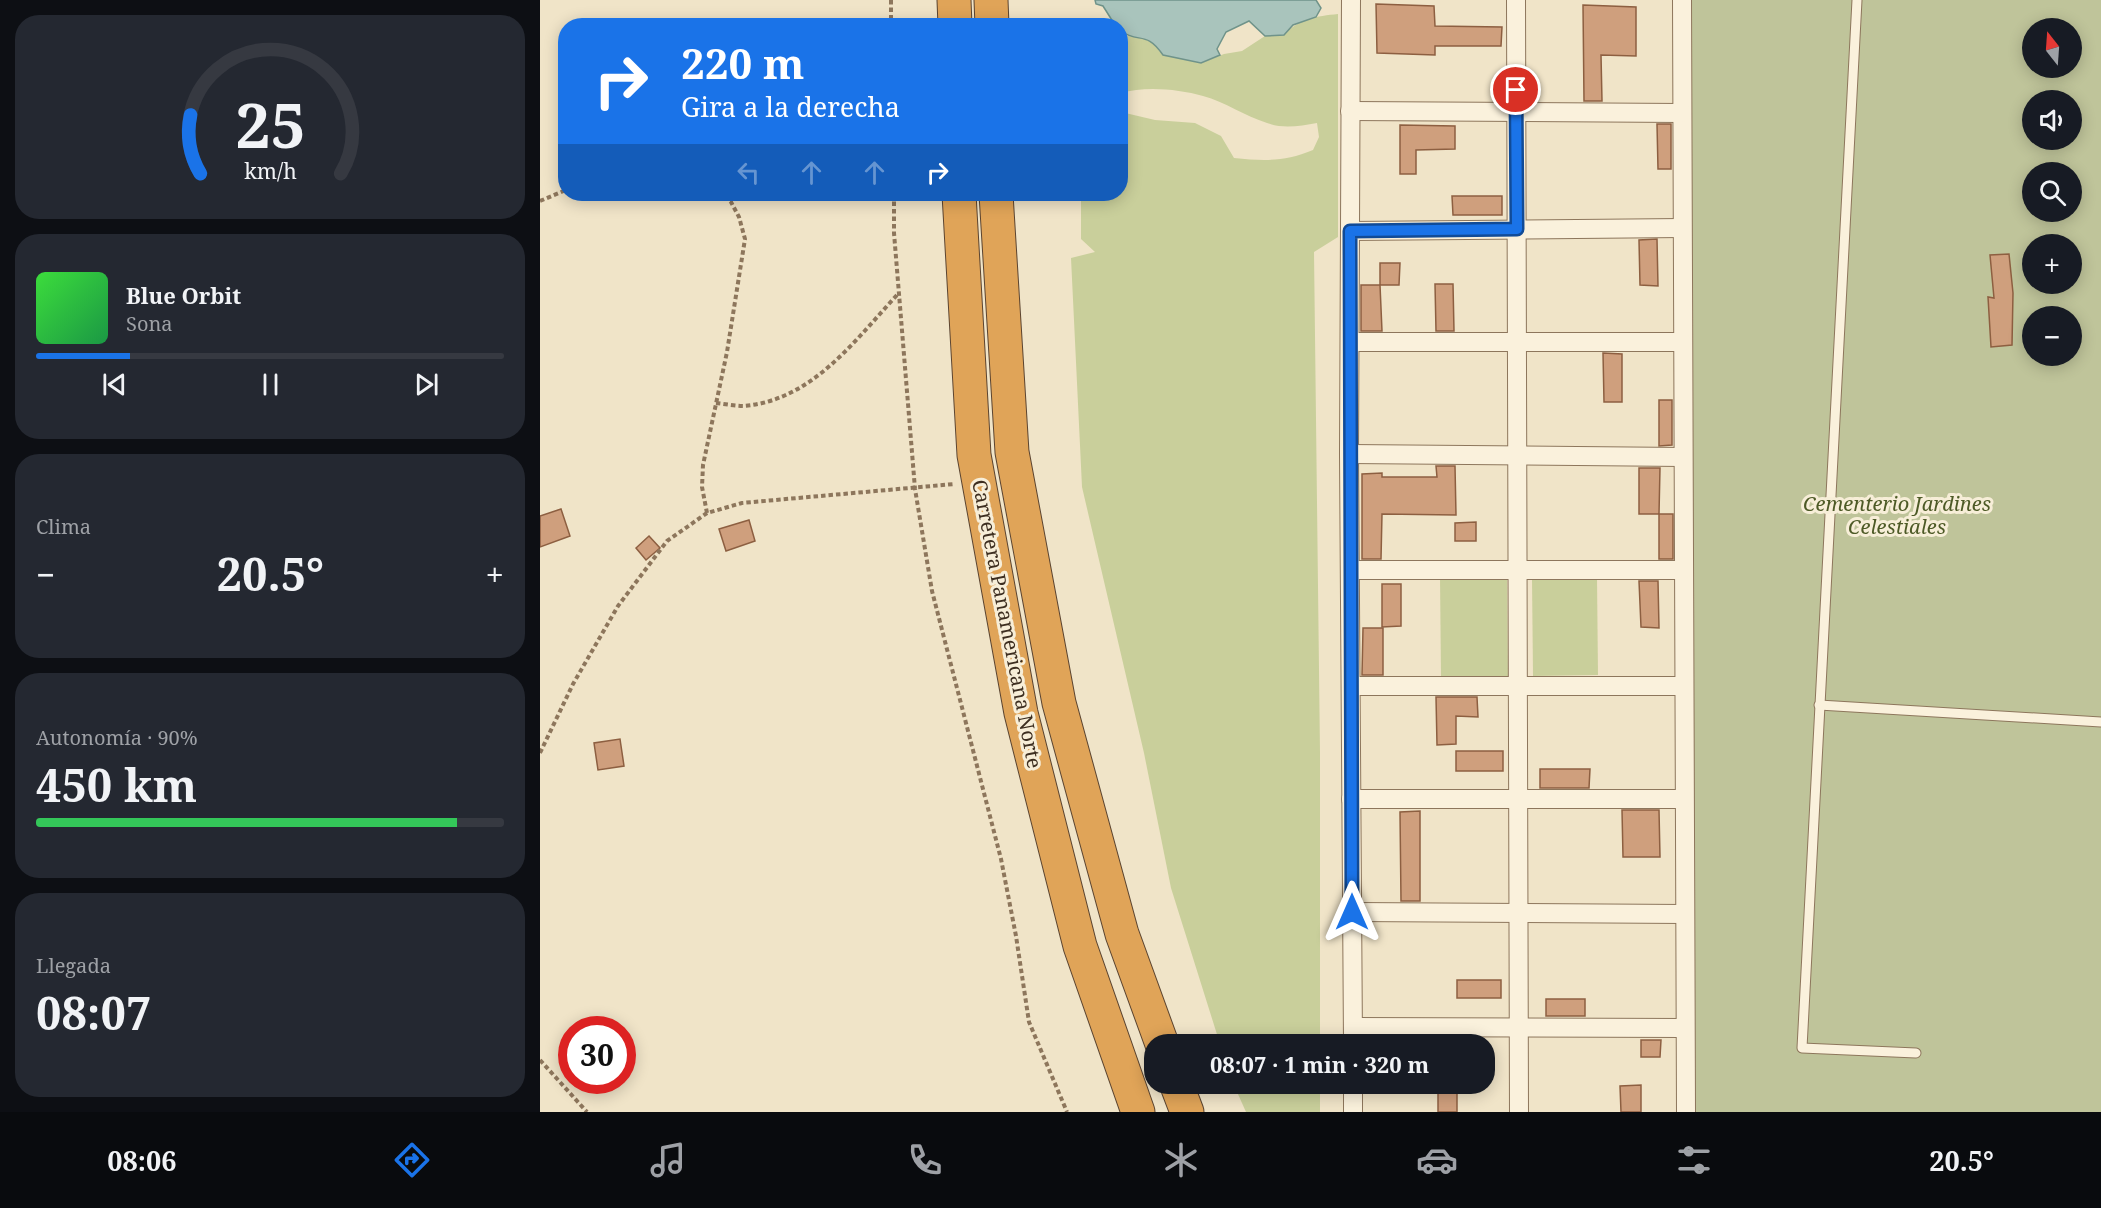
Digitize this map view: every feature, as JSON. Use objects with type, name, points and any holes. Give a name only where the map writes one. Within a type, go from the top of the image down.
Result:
[{"type":"highway","points":[[954,0],[954,18]]},
{"type":"highway","points":[[991,0],[992,18]]},
{"type":"highway","name":"Carretera Panamericana Norte","points":[[959,201],[974,455],[1021,713],[1080,945],[1138,1112]]},
{"type":"highway","name":"Carretera Panamericana Norte","points":[[996,201],[1012,452],[1059,703],[1122,934],[1158,1034]]},
{"type":"highway","points":[[1180,1094],[1187,1112]]},
{"type":"street","points":[[1351,0],[1349,454],[1353,1034]]},
{"type":"street","points":[[1516,0],[1519,1112]]},
{"type":"street","points":[[1682,0],[1686,1112]]},
{"type":"street","points":[[1350,111],[1682,112]]},
{"type":"street","points":[[1350,231],[1682,228]]},
{"type":"street","points":[[1350,342],[1682,342]]},
{"type":"street","points":[[1349,454],[1683,457]]},
{"type":"street","points":[[1350,570],[1683,570]]},
{"type":"street","points":[[1351,686],[1684,686]]},
{"type":"street","points":[[1351,799],[1684,799]]},
{"type":"street","points":[[1352,912],[1685,914]]},
{"type":"street","points":[[1374,1034],[1519,1027],[1685,1028]]},
{"type":"street","points":[[1353,1094],[1353,1112]]},
{"type":"lane","points":[[1857,0],[1802,1048],[1916,1053]]},
{"type":"lane","points":[[1819,705],[2101,722]]},
{"type":"path","points":[[891,0],[891,18]]},
{"type":"path","points":[[540,201],[558,193]]},
{"type":"path","points":[[707,513],[702,487],[703,465],[727,352],[745,239],[739,217],[730,201]]},
{"type":"path","points":[[894,201],[894,233],[915,489],[932,591],[1001,859],[1029,1022],[1067,1112]]},
{"type":"path","points":[[716,403],[742,406],[769,402],[806,385],[832,364],[899,293]]},
{"type":"path","points":[[540,753],[573,684],[618,606],[668,541],[707,513],[742,503],[930,487]]},
{"type":"path","points":[[540,1060],[587,1112]]},
{"type":"green space","name":"Cementerio Jardines Celestiales","points":[[1690,0],[2101,0],[2101,1112],[1694,1112]]},
{"type":"green space","points":[[1338,14],[1338,237],[1314,252],[1320,753],[1320,1034],[1217,1034],[1171,888],[1144,753],[1082,487],[1071,258],[1095,252],[1081,239],[1081,201],[1128,201],[1128,114],[1155,120],[1195,123],[1221,136],[1234,158],[1265,160],[1293,157],[1313,150],[1319,137],[1317,123],[1292,126],[1273,125],[1211,99],[1193,94],[1151,89],[1128,91],[1128,36],[1146,38],[1153,42],[1163,55],[1201,63],[1224,54],[1242,51],[1265,36],[1284,35],[1295,25],[1308,19]]},
{"type":"green space","points":[[1440,577],[1507,577],[1508,677],[1441,678]]},
{"type":"green space","points":[[1597,577],[1598,675],[1533,676],[1532,579]]},
{"type":"green space","points":[[1238,1094],[1320,1094],[1320,1112],[1246,1112]]},
{"type":"water","points":[[1095,0],[1316,0],[1321,8],[1316,17],[1293,25],[1284,35],[1265,36],[1249,21],[1226,32],[1217,49],[1220,55],[1201,63],[1163,55],[1147,40],[1128,35],[1128,18],[1111,18],[1103,6],[1096,4]]},
{"type":"building","points":[[1376,4],[1434,6],[1435,26],[1502,27],[1501,46],[1435,46],[1435,55],[1377,53]]},
{"type":"building","points":[[1583,5],[1636,7],[1636,56],[1601,55],[1602,101],[1584,101]]},
{"type":"building","points":[[1657,124],[1671,124],[1671,169],[1658,169]]},
{"type":"building","points":[[1400,125],[1455,126],[1455,149],[1416,150],[1416,174],[1400,174]]},
{"type":"building","points":[[1452,196],[1502,196],[1502,215],[1453,215]]},
{"type":"building","points":[[1657,239],[1658,286],[1640,285],[1639,240]]},
{"type":"building","points":[[2009,254],[2013,293],[2012,345],[1991,347],[1988,297],[1994,298],[1990,255]]},
{"type":"building","points":[[1380,263],[1400,263],[1399,285],[1380,285]]},
{"type":"building","points":[[1435,284],[1453,284],[1454,331],[1436,331]]},
{"type":"building","points":[[1361,285],[1380,285],[1382,331],[1361,331]]},
{"type":"building","points":[[1603,353],[1622,354],[1622,402],[1604,402]]},
{"type":"building","points":[[1659,400],[1672,400],[1672,445],[1659,446]]},
{"type":"building","points":[[1436,466],[1455,466],[1456,515],[1382,514],[1381,559],[1362,559],[1362,474],[1382,473],[1382,477],[1437,477]]},
{"type":"building","points":[[1639,468],[1660,468],[1659,514],[1639,514]]},
{"type":"building","points":[[561,509],[570,536],[540,547],[540,516]]},
{"type":"building","points":[[1659,514],[1673,514],[1673,559],[1659,559]]},
{"type":"building","points":[[749,520],[755,541],[726,551],[719,529]]},
{"type":"building","points":[[1476,522],[1476,541],[1455,541],[1455,523]]},
{"type":"building","points":[[649,536],[660,548],[646,560],[636,548]]},
{"type":"building","points":[[1639,581],[1658,581],[1659,628],[1641,627]]},
{"type":"building","points":[[1382,584],[1401,584],[1401,626],[1382,627]]},
{"type":"building","points":[[1363,628],[1383,628],[1383,675],[1362,675]]},
{"type":"building","points":[[1436,697],[1477,697],[1478,717],[1456,716],[1456,744],[1437,745]]},
{"type":"building","points":[[620,739],[624,766],[598,770],[594,743]]},
{"type":"building","points":[[1456,751],[1503,751],[1503,771],[1456,771]]},
{"type":"building","points":[[1540,769],[1590,769],[1589,788],[1540,788]]},
{"type":"building","points":[[1622,810],[1659,810],[1660,857],[1623,857]]},
{"type":"building","points":[[1420,811],[1420,901],[1401,901],[1400,812]]},
{"type":"building","points":[[1457,980],[1501,980],[1501,998],[1457,998]]},
{"type":"building","points":[[1546,999],[1585,999],[1585,1016],[1546,1016]]},
{"type":"building","points":[[1641,1040],[1661,1040],[1660,1057],[1641,1057]]},
{"type":"building","points":[[1641,1085],[1641,1112],[1621,1112],[1620,1086]]},
{"type":"building","points":[[1438,1094],[1457,1094],[1457,1112],[1438,1112]]},
{"type":"route","points":[[1352,912],[1350,231],[1517,229],[1516,90]]}]
